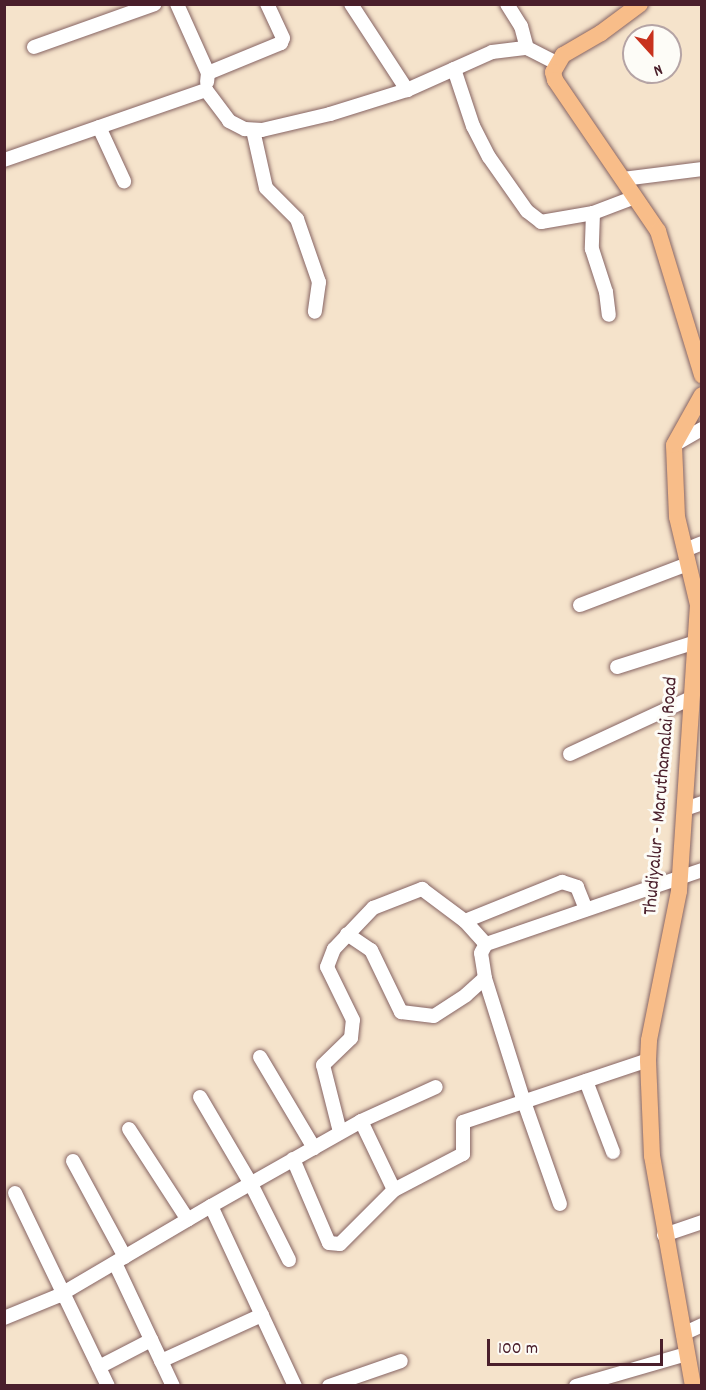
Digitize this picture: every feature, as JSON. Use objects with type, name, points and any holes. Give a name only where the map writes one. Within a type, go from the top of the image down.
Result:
[{"type":"main road","points":[[640,4],[601,33],[563,55],[556,63],[553,72],[555,80],[658,231],[702,375]]},
{"type":"main road","points":[[674,445],[702,395]]},
{"type":"main road","name":"Thudiyalur - Maruthamalai Road","points":[[674,445],[676,517],[699,605],[699,641],[691,698],[680,876],[649,1040],[648,1060],[652,1156],[664,1234],[693,1386]]},
{"type":"street","points":[[34,47],[154,4]]},
{"type":"street","points":[[177,4],[208,73],[206,90],[228,121],[245,129],[278,128],[407,90],[492,52],[526,48],[556,63]]},
{"type":"street","points":[[208,73],[281,43],[284,38],[267,4]]},
{"type":"street","points":[[351,4],[407,90]]},
{"type":"street","points":[[507,4],[521,26],[526,48]]},
{"type":"street","points":[[454,69],[473,126],[489,156],[526,211],[541,222],[593,213],[635,196]]},
{"type":"street","points":[[4,160],[206,90]]},
{"type":"street","points":[[99,127],[124,181]]},
{"type":"street","points":[[253,130],[266,188],[297,219],[319,282],[315,312]]},
{"type":"street","points":[[623,179],[702,169]]},
{"type":"street","points":[[593,213],[592,249],[606,292],[609,315]]},
{"type":"street","points":[[674,445],[702,429]]},
{"type":"street","points":[[580,605],[687,557],[702,543]]},
{"type":"street","points":[[617,667],[699,641]]},
{"type":"street","points":[[570,754],[691,698]]},
{"type":"street","points":[[685,809],[702,803]]},
{"type":"street","points":[[560,1204],[524,1102],[485,978],[481,953],[486,944],[702,870]]},
{"type":"street","points":[[465,921],[562,882],[577,886],[586,909]]},
{"type":"street","points":[[340,1132],[323,1065],[351,1038],[353,1020],[327,967],[334,949],[373,908],[422,889],[465,921],[486,944]]},
{"type":"street","points":[[347,934],[371,950],[401,1012],[434,1016],[466,995],[485,978]]},
{"type":"street","points":[[260,1057],[314,1148]]},
{"type":"street","points":[[293,1159],[329,1242],[340,1244],[394,1190],[463,1154],[463,1122],[648,1060]]},
{"type":"street","points":[[586,1081],[613,1152]]},
{"type":"street","points":[[4,1318],[63,1293],[361,1120],[436,1087]]},
{"type":"street","points":[[200,1097],[251,1184],[289,1260]]},
{"type":"street","points":[[361,1120],[394,1190]]},
{"type":"street","points":[[129,1129],[188,1220]]},
{"type":"street","points":[[73,1161],[120,1260],[151,1340],[173,1386]]},
{"type":"street","points":[[15,1193],[108,1386]]},
{"type":"street","points":[[211,1206],[295,1386]]},
{"type":"street","points":[[664,1234],[702,1222]]},
{"type":"street","points":[[162,1361],[262,1315]]},
{"type":"street","points":[[683,1334],[702,1325]]},
{"type":"street","points":[[99,1367],[151,1340]]},
{"type":"street","points":[[576,1386],[687,1354]]},
{"type":"street","points":[[329,1386],[358,1381],[401,1361]]}]
